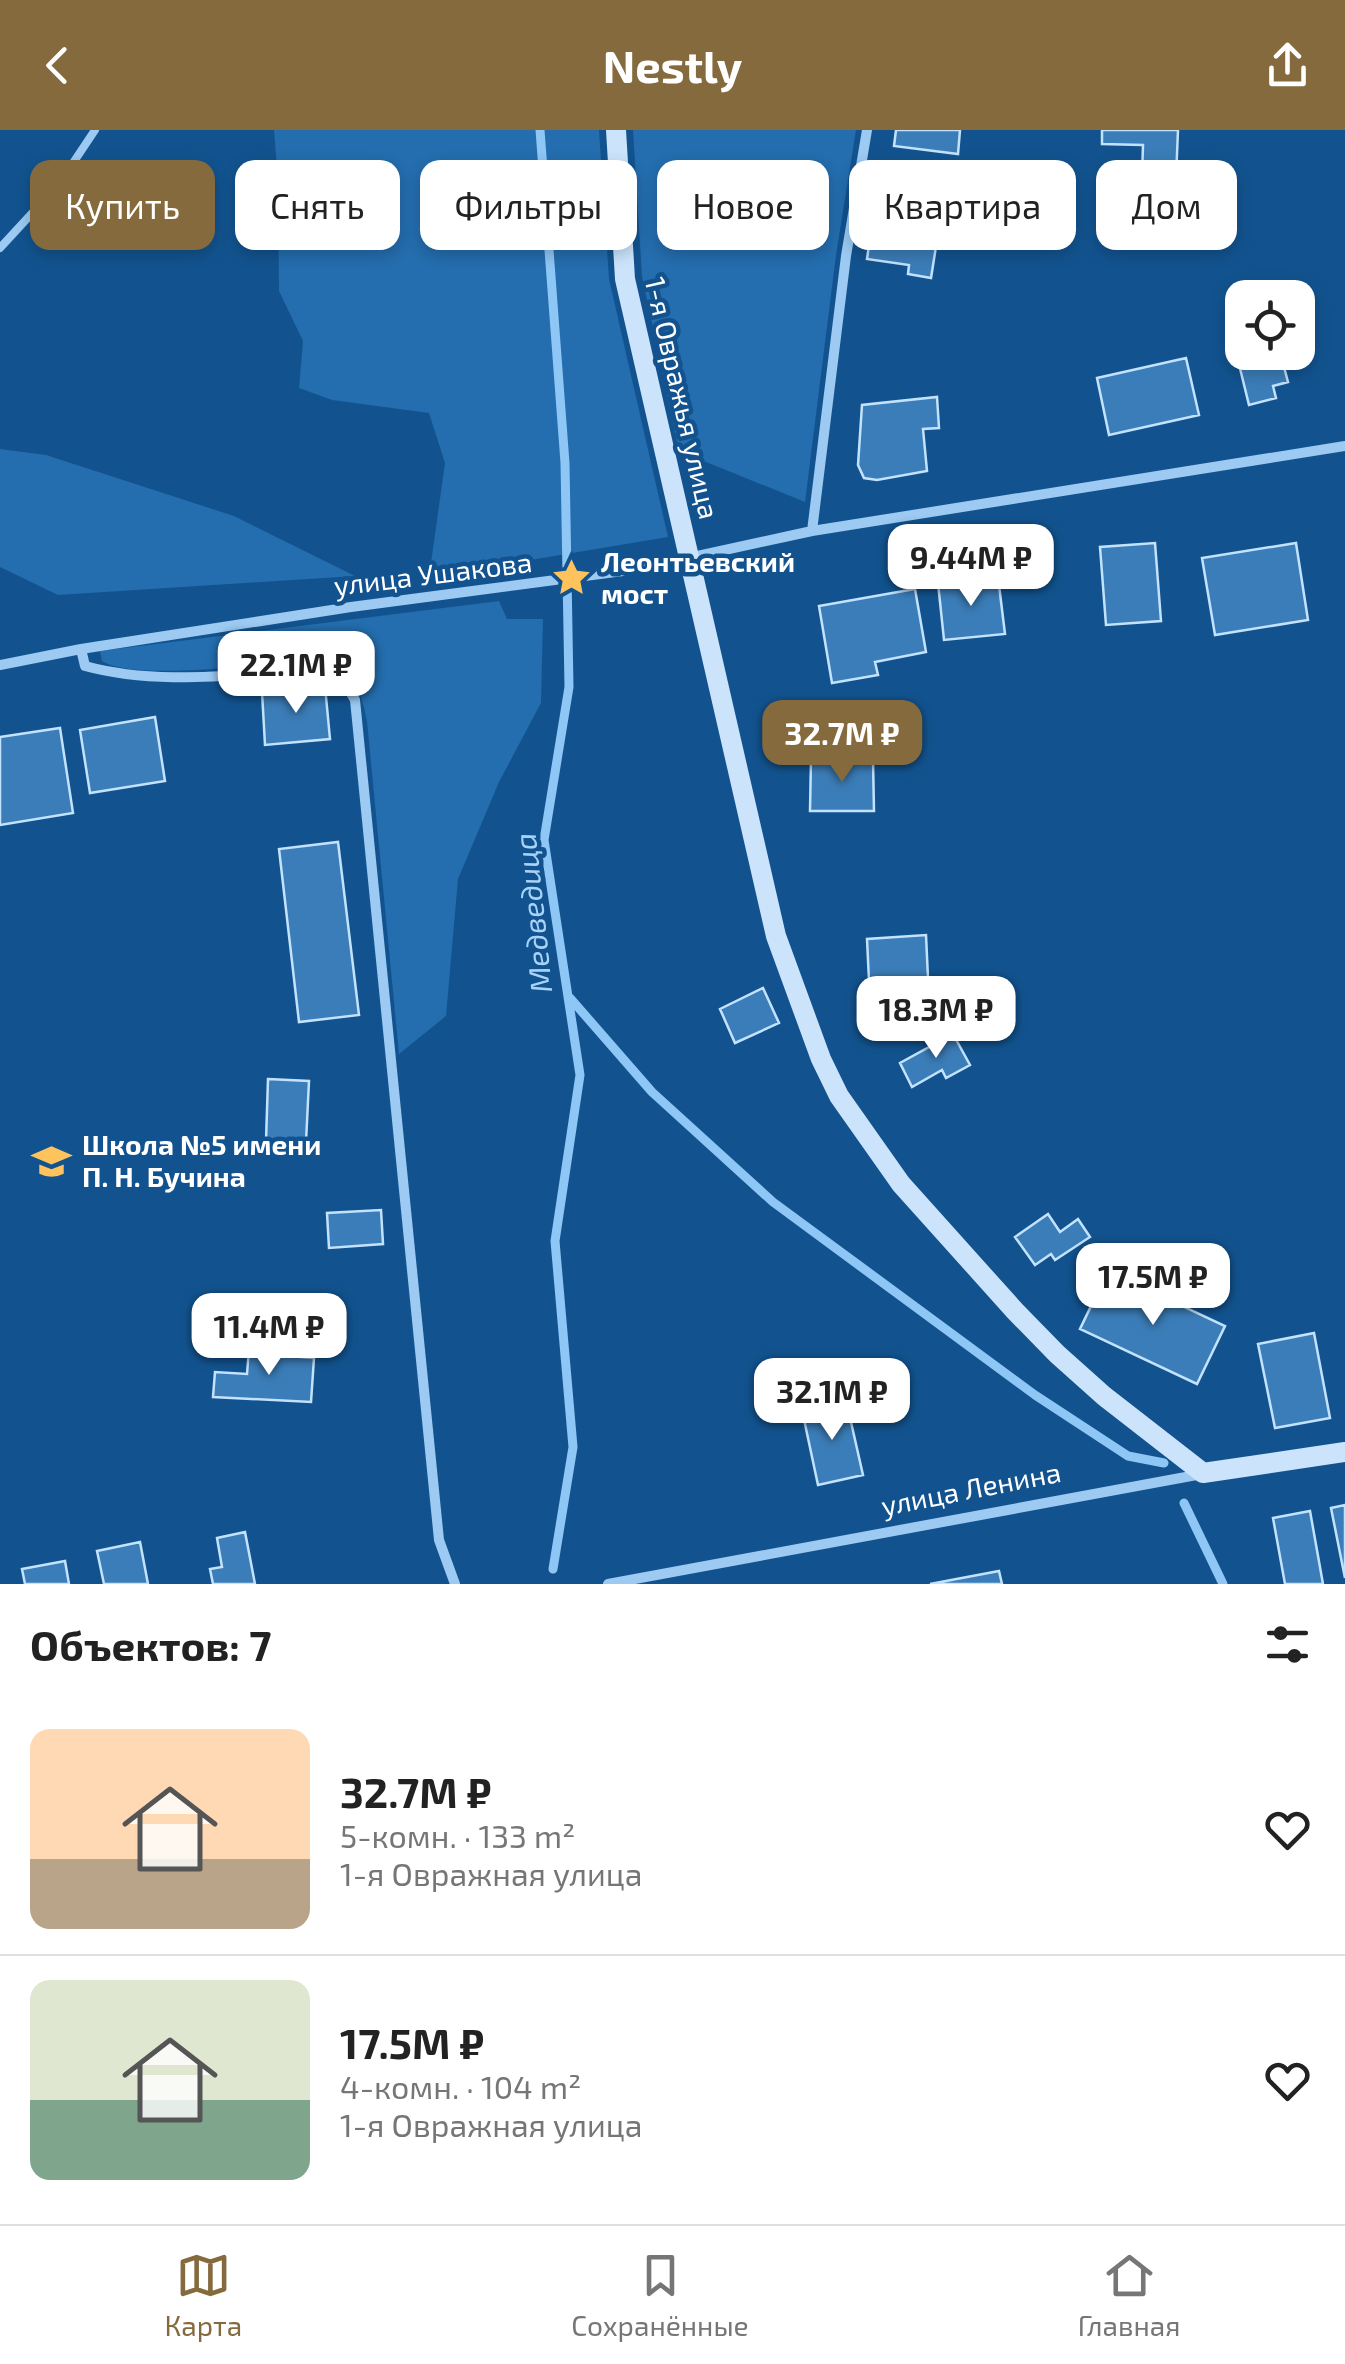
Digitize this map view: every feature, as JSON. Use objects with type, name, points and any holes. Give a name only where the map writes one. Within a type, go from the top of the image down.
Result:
[{"type":"street","name":"1-я Овражья улица","points":[[616,130],[625,279],[776,936],[821,1059],[840,1096],[901,1184],[1016,1312],[1104,1396],[1203,1474]]},
{"type":"street","points":[[812,531],[846,256],[867,130]]},
{"type":"street","name":"улица Ушакова","points":[[0,665],[350,607],[638,569],[812,531],[1345,446]]},
{"type":"street","points":[[81,649],[85,666],[151,677],[312,671],[334,675],[348,686],[355,700],[439,1540],[455,1584]]},
{"type":"street","name":"улица Ленина","points":[[608,1584],[1203,1474],[1345,1452]]},
{"type":"lane","points":[[0,248],[59,184],[96,130]]},
{"type":"shaded area","points":[[274,130],[599,130],[601,160],[420,160],[420,250],[607,250],[609,279],[668,537],[429,577],[445,463],[429,413],[332,400],[299,388],[303,341],[279,291],[279,250],[400,250],[400,160],[276,160]]},
{"type":"shaded area","points":[[633,130],[856,130],[805,502],[679,451],[642,276]]},
{"type":"shaded area","points":[[0,449],[46,455],[234,516],[355,576],[58,595],[0,567]]},
{"type":"shaded area","points":[[499,601],[507,619],[543,619],[541,703],[499,782],[458,879],[446,1016],[399,1054],[367,721],[355,685],[338,669],[316,663],[137,670],[102,661],[100,651]]},
{"type":"building","points":[[896,130],[960,130],[958,154],[894,146]]},
{"type":"building","points":[[1102,130],[1178,130],[1177,160],[1143,160],[1143,145],[1102,144]]},
{"type":"building","points":[[868,250],[935,250],[931,278],[908,274],[909,265],[867,259]]},
{"type":"building","points":[[1186,358],[1199,415],[1109,435],[1097,378]]},
{"type":"building","points":[[1240,370],[1285,370],[1288,382],[1273,386],[1276,398],[1249,405]]},
{"type":"building","points":[[937,397],[939,428],[923,429],[927,471],[877,480],[864,478],[858,465],[862,405]]},
{"type":"building","points":[[1155,543],[1161,621],[1106,625],[1100,547]]},
{"type":"building","points":[[1296,543],[1308,620],[1215,635],[1202,558]]},
{"type":"building","points":[[998,577],[1005,634],[944,640],[938,583]]},
{"type":"building","points":[[915,589],[926,652],[875,662],[878,675],[832,683],[819,606]]},
{"type":"building","points":[[325,686],[330,739],[265,745],[262,692]]},
{"type":"building","points":[[155,717],[165,781],[90,793],[80,730]]},
{"type":"building","points":[[60,728],[73,813],[0,825],[0,737]]},
{"type":"building","points":[[811,759],[873,759],[874,811],[810,811]]},
{"type":"building","points":[[338,842],[359,1015],[299,1022],[279,849]]},
{"type":"building","points":[[926,935],[928,978],[869,981],[867,939]]},
{"type":"building","points":[[763,988],[779,1023],[735,1043],[720,1009]]},
{"type":"building","points":[[953,1034],[970,1065],[946,1078],[942,1070],[912,1087],[900,1063]]},
{"type":"building","points":[[268,1079],[309,1081],[306,1142],[266,1141]]},
{"type":"building","points":[[381,1210],[383,1244],[329,1248],[327,1213]]},
{"type":"building","points":[[1048,1214],[1060,1232],[1078,1219],[1090,1237],[1055,1260],[1051,1254],[1035,1265],[1015,1237]]},
{"type":"building","points":[[1108,1271],[1225,1326],[1197,1384],[1080,1329]]},
{"type":"building","points":[[1314,1333],[1330,1418],[1275,1428],[1258,1344]]},
{"type":"building","points":[[249,1349],[301,1352],[301,1357],[314,1358],[311,1402],[213,1397],[215,1372],[247,1374]]},
{"type":"building","points":[[846,1400],[863,1475],[818,1485],[802,1410]]},
{"type":"building","points":[[1345,1505],[1345,1578],[1331,1508]]},
{"type":"building","points":[[1310,1511],[1323,1584],[1285,1584],[1273,1518]]},
{"type":"building","points":[[245,1532],[255,1584],[213,1584],[210,1569],[222,1567],[217,1538]]},
{"type":"building","points":[[140,1542],[148,1584],[104,1584],[97,1551]]},
{"type":"building","points":[[65,1561],[69,1584],[25,1584],[22,1569]]},
{"type":"building","points":[[999,1571],[1002,1584],[930,1584]]},
{"type":"waterway","name":"Медведица","points":[[540,130],[565,463],[569,687],[544,840],[580,1075],[555,1241],[573,1447],[553,1569]]},
{"type":"waterway","points":[[570,998],[652,1092],[773,1202],[1035,1395],[1128,1456],[1164,1463]]},
{"type":"waterway","points":[[1184,1503],[1223,1584]]},
{"type":"place","name":"Леонтьевский мост","points":[[571,578]]},
{"type":"place","name":"Школа №5 имени П. Н. Бучина","points":[[52,1161]]}]
